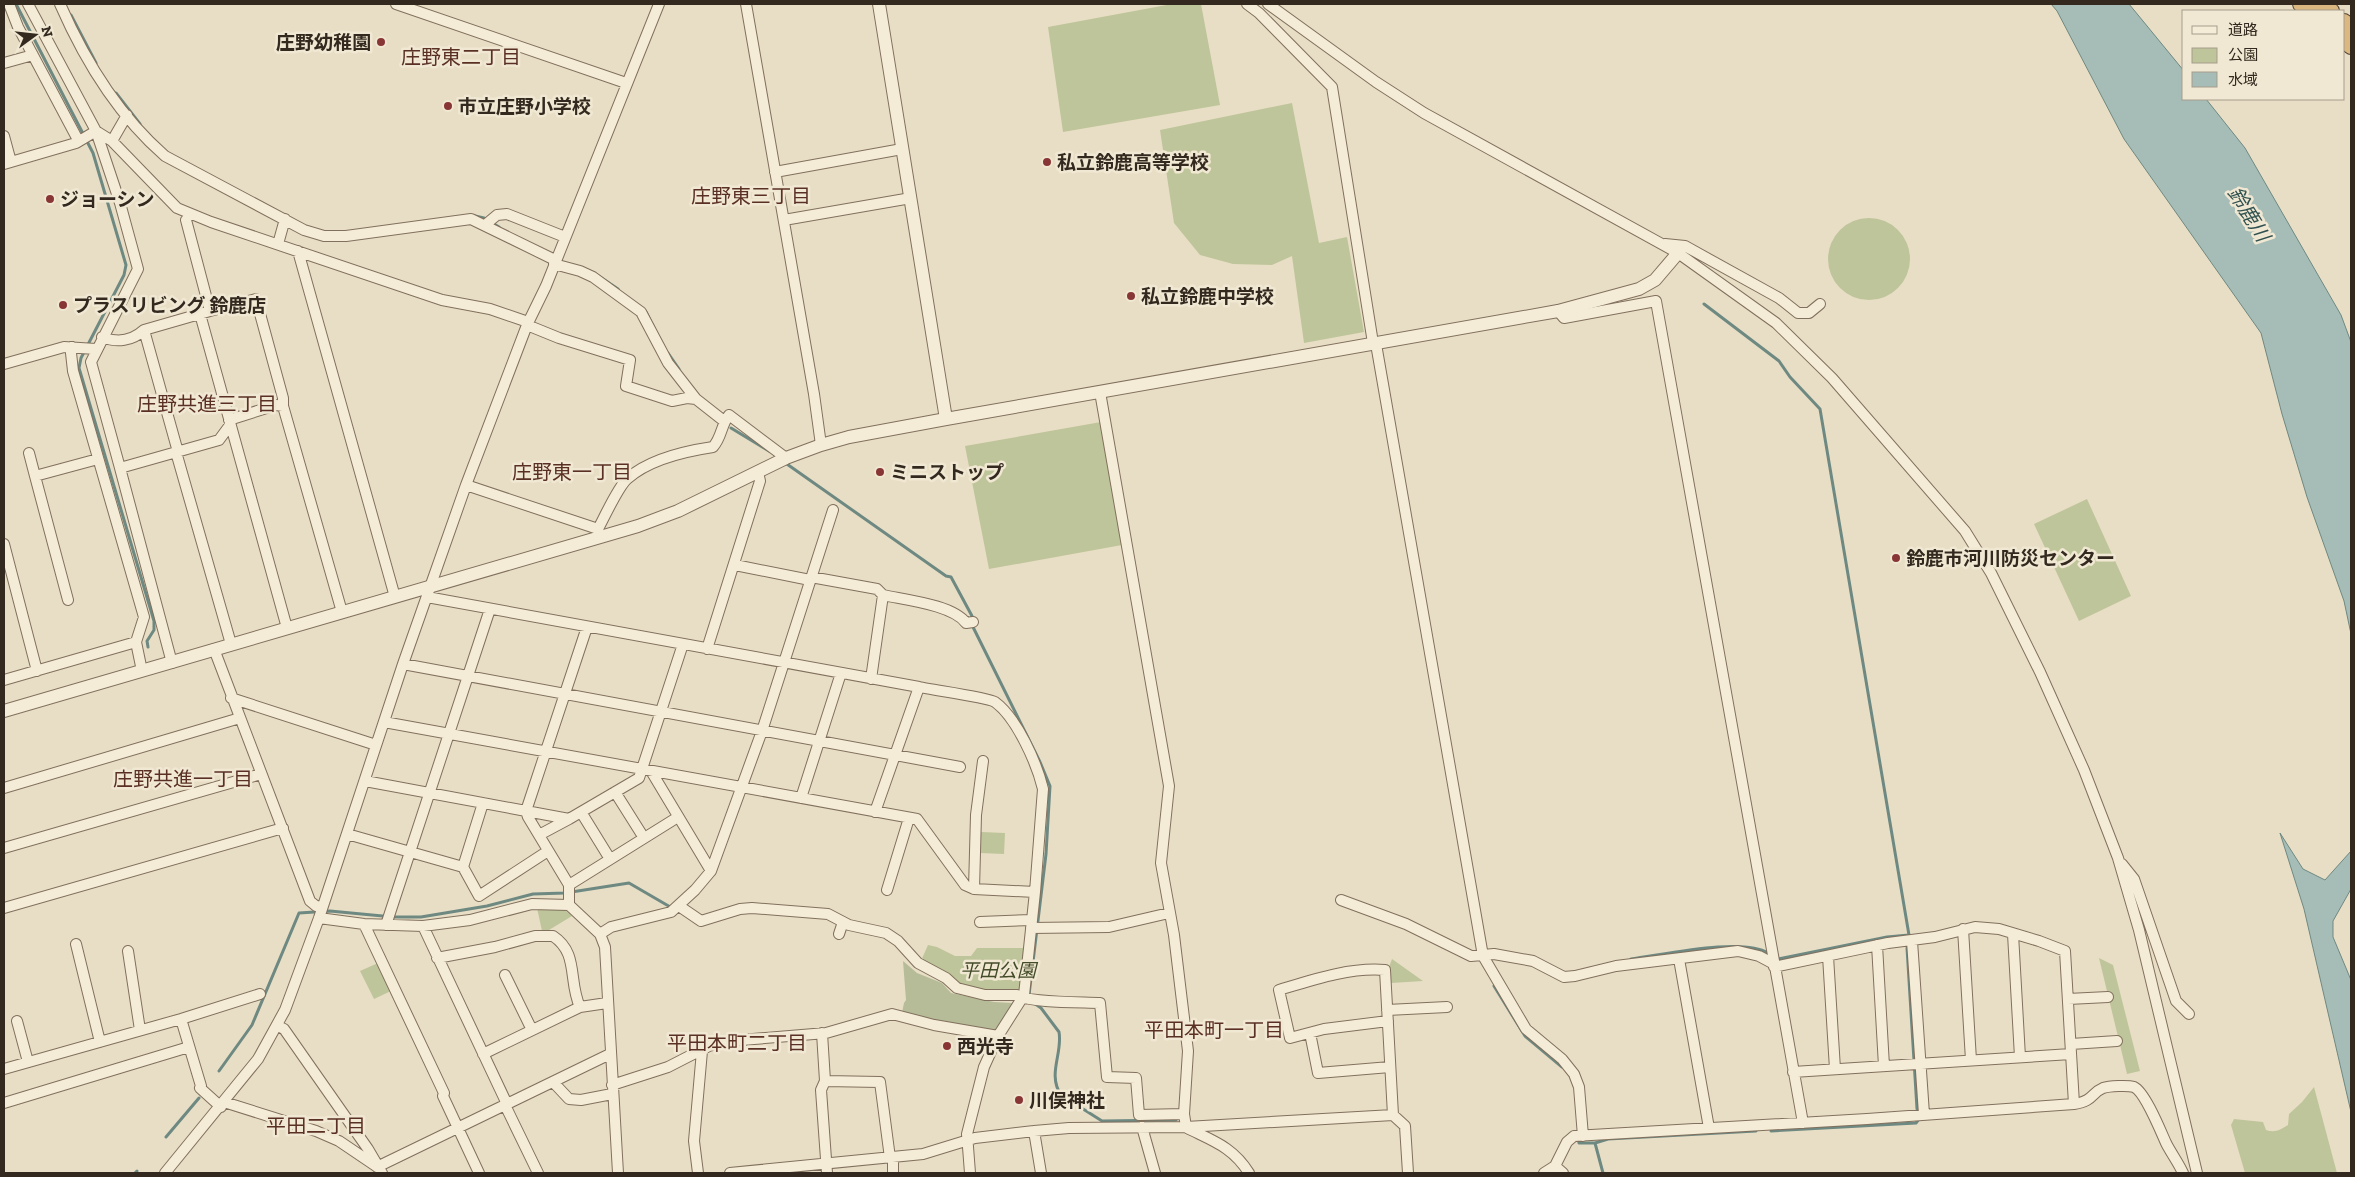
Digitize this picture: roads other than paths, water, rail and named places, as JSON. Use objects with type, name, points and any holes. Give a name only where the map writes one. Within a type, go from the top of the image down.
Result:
[{"type":"highway","points":[[2347,29],[2351,46]]},
{"type":"street","points":[[10,4],[18,27],[78,140]]},
{"type":"street","points":[[28,4],[94,132],[120,204],[138,269],[91,362],[120,468],[118,495],[144,618],[136,642],[142,671]]},
{"type":"street","points":[[60,4],[100,80],[152,145],[165,156],[304,230],[324,236],[346,236],[465,219],[489,221],[555,260],[593,277],[641,312],[649,324],[660,350],[696,398],[786,458]]},
{"type":"street","points":[[396,4],[626,83]]},
{"type":"street","points":[[165,1173],[258,1059],[278,1026],[322,907],[403,664],[466,485],[528,324],[659,4]]},
{"type":"street","points":[[746,4],[821,445]]},
{"type":"street","points":[[879,4],[946,419]]},
{"type":"street","points":[[1247,4],[1259,13],[1332,87],[1375,344],[1483,956],[1526,1029],[1562,1059],[1574,1074],[1579,1087],[1579,1136]]},
{"type":"street","points":[[1268,4],[1376,82],[1424,113],[1678,253],[1776,323],[1832,378],[1965,532],[1991,573],[2040,672],[2084,770],[2118,858],[2139,930],[2197,1173]]},
{"type":"street","points":[[4,63],[33,54]]},
{"type":"street","points":[[112,141],[127,115]]},
{"type":"street","points":[[4,136],[7,163],[76,143],[78,140],[94,132]]},
{"type":"street","points":[[94,132],[112,141],[176,208],[211,222],[442,300],[490,310],[559,338],[630,360],[626,386],[672,401],[696,398]]},
{"type":"street","points":[[775,172],[902,149]]},
{"type":"street","points":[[784,220],[911,198]]},
{"type":"street","points":[[489,221],[507,214],[564,237]]},
{"type":"street","points":[[278,244],[284,219]]},
{"type":"street","points":[[186,220],[210,311]]},
{"type":"street","points":[[1662,244],[1685,246],[1779,298],[1798,313],[1809,313],[1820,304]]},
{"type":"street","points":[[298,251],[395,596]]},
{"type":"street","points":[[4,712],[395,596],[429,591],[599,533],[678,510],[786,458],[849,437],[1558,311],[1639,289],[1655,280],[1678,253]]},
{"type":"street","points":[[102,337],[115,342],[138,335],[144,330],[256,299],[283,398],[282,406],[342,612]]},
{"type":"street","points":[[1558,311],[1564,318],[1656,301],[1802,1123]]},
{"type":"street","points":[[200,314],[287,628]]},
{"type":"street","points":[[144,330],[231,644]]},
{"type":"street","points":[[72,346],[73,371],[98,459],[118,495],[160,611],[172,662]]},
{"type":"street","points":[[4,364],[64,347],[96,349]]},
{"type":"street","points":[[1100,392],[1167,774],[1161,863],[1174,934],[1188,1051],[1184,1114],[1186,1127]]},
{"type":"street","points":[[120,468],[219,440],[229,422],[276,405],[282,406]]},
{"type":"street","points":[[599,533],[626,480],[663,459],[691,450],[713,447],[719,440],[726,418]]},
{"type":"street","points":[[29,454],[68,600]]},
{"type":"street","points":[[35,476],[98,459]]},
{"type":"street","points":[[707,649],[735,565],[760,480],[758,472]]},
{"type":"street","points":[[466,485],[599,533]]},
{"type":"street","points":[[600,934],[611,927],[675,909],[711,871],[762,731],[782,663],[833,510]]},
{"type":"street","points":[[4,544],[38,670]]},
{"type":"street","points":[[735,565],[877,589],[883,595],[945,610],[970,623]]},
{"type":"street","points":[[429,591],[490,609],[995,702],[1021,735],[1039,774],[1043,789],[1034,926],[1024,996],[1026,998]]},
{"type":"street","points":[[871,678],[883,595]]},
{"type":"street","points":[[386,925],[490,609]]},
{"type":"street","points":[[587,627],[526,811],[570,887],[570,903],[600,934],[605,947],[618,1173]]},
{"type":"street","points":[[4,680],[136,642]]},
{"type":"street","points":[[539,835],[639,778],[647,771],[661,712],[683,644]]},
{"type":"street","points":[[214,649],[231,698],[310,901],[322,907]]},
{"type":"street","points":[[403,664],[960,767]]},
{"type":"street","points":[[800,798],[841,673]]},
{"type":"street","points":[[875,812],[919,687]]},
{"type":"street","points":[[231,698],[376,746]]},
{"type":"street","points":[[4,788],[240,718]]},
{"type":"street","points":[[384,722],[448,736],[917,819],[965,885],[974,889],[1035,892]]},
{"type":"street","points":[[974,889],[976,814],[983,761]]},
{"type":"street","points":[[647,771],[711,871]]},
{"type":"street","points":[[4,848],[261,774]]},
{"type":"street","points":[[365,781],[569,819]]},
{"type":"street","points":[[615,792],[644,838]]},
{"type":"street","points":[[462,867],[483,803]]},
{"type":"street","points":[[581,812],[610,859]]},
{"type":"street","points":[[570,887],[610,859],[678,817]]},
{"type":"street","points":[[887,890],[909,818]]},
{"type":"street","points":[[4,908],[283,828]]},
{"type":"street","points":[[347,834],[462,867],[479,896],[548,851]]},
{"type":"street","points":[[2118,858],[2134,879],[2176,1001],[2189,1014]]},
{"type":"street","points":[[1341,900],[1406,924],[1471,956],[1494,954],[1533,961],[1559,976],[1570,977],[1606,967],[1738,951],[1759,956],[1774,966],[1935,937],[1975,927],[1999,929],[2065,951],[2074,1104]]},
{"type":"street","points":[[318,918],[364,924],[423,926],[470,920],[532,904],[570,903]]},
{"type":"street","points":[[675,909],[701,921],[740,909],[752,908],[828,914],[843,922],[890,934],[918,963],[946,978],[957,988],[985,994],[1100,1003],[1107,1077],[1136,1078],[1138,1115],[1184,1114]]},
{"type":"street","points":[[980,922],[1034,926],[1109,927],[1169,913]]},
{"type":"street","points":[[839,934],[843,922]]},
{"type":"street","points":[[364,924],[479,1173]]},
{"type":"street","points":[[423,926],[538,1173]]},
{"type":"street","points":[[1963,929],[1971,1060]]},
{"type":"street","points":[[2013,934],[2020,1057]]},
{"type":"street","points":[[437,958],[486,949],[535,936],[553,936],[567,949],[570,955],[572,981],[580,1007]]},
{"type":"street","points":[[1912,941],[1915,1064],[1924,1114]]},
{"type":"street","points":[[76,944],[100,1042]]},
{"type":"street","points":[[1877,946],[1884,1066]]},
{"type":"street","points":[[128,951],[140,1030]]},
{"type":"street","points":[[1828,956],[1835,1069]]},
{"type":"street","points":[[1679,959],[1709,1128]]},
{"type":"street","points":[[1388,1021],[1346,1025],[1290,1038],[1279,990],[1326,976],[1374,969],[1385,970],[1388,1021],[1390,1067],[1393,1115],[1405,1126],[1408,1173]]},
{"type":"street","points":[[505,975],[532,1030]]},
{"type":"street","points":[[4,1069],[181,1019],[260,994]]},
{"type":"street","points":[[2068,999],[2108,997]]},
{"type":"street","points":[[970,1173],[967,1134],[984,1067],[998,1036],[1026,998]]},
{"type":"street","points":[[483,1054],[580,1007],[607,1003]]},
{"type":"street","points":[[1387,1010],[1447,1006]]},
{"type":"street","points":[[553,1082],[569,1099],[581,1100],[612,1090],[702,1051],[709,1046],[728,1041],[822,1033],[892,1014],[934,1025],[998,1036]]},
{"type":"street","points":[[181,1019],[200,1088],[222,1104],[316,1131],[339,1141],[379,1170]]},
{"type":"street","points":[[17,1021],[28,1062]]},
{"type":"street","points":[[278,1026],[284,1029],[330,1093],[368,1149],[379,1170]]},
{"type":"street","points":[[822,1033],[825,1081],[821,1090],[827,1168]]},
{"type":"street","points":[[1310,1033],[1318,1073],[1390,1067]]},
{"type":"street","points":[[1792,1072],[2020,1057],[2117,1041]]},
{"type":"street","points":[[4,1103],[189,1047]]},
{"type":"street","points":[[698,1173],[694,1141],[702,1051]]},
{"type":"street","points":[[379,1170],[458,1127],[610,1054]]},
{"type":"street","points":[[825,1081],[880,1082],[893,1173]]},
{"type":"street","points":[[1544,1173],[1555,1166],[1567,1142],[1579,1136],[2074,1104],[2087,1102],[2103,1088],[2135,1087],[2158,1122],[2167,1145],[2183,1173]]},
{"type":"street","points":[[730,1173],[827,1168],[924,1154],[975,1138],[1034,1131],[1186,1127],[1393,1115]]},
{"type":"street","points":[[1186,1127],[1228,1148],[1238,1157],[1249,1173]]},
{"type":"street","points":[[1142,1128],[1156,1173]]},
{"type":"street","points":[[1034,1131],[1041,1173]]},
{"type":"street","points":[[1555,1166],[1563,1173]]},
{"type":"water","name":"鈴鹿川","points":[[2051,4],[2129,4],[2182,69],[2182,100],[2207,100],[2245,148],[2341,315],[2351,342],[2351,634],[2344,601],[2307,497],[2282,414],[2261,333],[2124,139],[2057,11]]},
{"type":"water","points":[[2280,833],[2303,869],[2325,880],[2351,851],[2351,889],[2333,921],[2333,937],[2351,980],[2351,1112],[2304,909]]},
{"type":"waterway","points":[[16,4],[93,153],[126,265],[124,275],[81,358],[79,368],[154,621],[154,630],[147,641],[148,647]]},
{"type":"waterway","points":[[71,15],[96,63]]},
{"type":"waterway","points":[[116,93],[140,124]]},
{"type":"waterway","points":[[475,216],[484,218],[499,227]]},
{"type":"waterway","points":[[594,273],[618,289]]},
{"type":"waterway","points":[[1704,304],[1779,361],[1790,377],[1820,409],[1909,935],[1887,937],[1778,959]]},
{"type":"waterway","points":[[646,312],[654,328]]},
{"type":"waterway","points":[[668,353],[679,369]]},
{"type":"waterway","points":[[731,428],[769,451]]},
{"type":"waterway","points":[[784,462],[946,576],[951,577],[972,616],[971,623],[1040,762],[1050,786],[1046,854],[1029,995]]},
{"type":"waterway","points":[[219,1071],[252,1025],[299,913],[330,911],[393,917],[421,917],[487,906],[533,894],[565,893],[629,883],[672,908]]},
{"type":"waterway","points":[[1631,959],[1702,948],[1722,947],[1756,948],[1768,953]]},
{"type":"waterway","points":[[1907,948],[1917,1109]]},
{"type":"waterway","points":[[1494,986],[1525,1036],[1562,1067]]},
{"type":"waterway","points":[[1034,1003],[1041,1008],[1059,1032],[1060,1040],[1055,1079],[1061,1095],[1102,1121],[1176,1120]]},
{"type":"waterway","points":[[166,1137],[199,1098]]},
{"type":"waterway","points":[[1771,1131],[1916,1123],[1919,1119]]},
{"type":"waterway","points":[[1595,1143],[1608,1139],[1756,1131]]},
{"type":"waterway","points":[[1578,1137],[1579,1143],[1595,1143],[1603,1173]]},
{"type":"place","name":"庄野幼稚園","points":[[381,42]]},
{"type":"place","name":"市立庄野小学校","points":[[448,106]]},
{"type":"place","name":"私立鈴鹿高等学校","points":[[1047,162]]},
{"type":"place","name":"ジョーシン","points":[[50,199]]},
{"type":"place","name":"私立鈴鹿中学校","points":[[1131,296]]},
{"type":"place","name":"プラスリビング 鈴鹿店","points":[[63,305]]},
{"type":"place","name":"ミニストップ","points":[[880,472]]},
{"type":"place","name":"鈴鹿市河川防災センター","points":[[1896,558]]},
{"type":"place","name":"西光寺","points":[[947,1046]]},
{"type":"place","name":"川俣神社","points":[[1019,1100]]},
{"type":"district","name":"庄野東二丁目","points":[[461,57]]},
{"type":"district","name":"庄野東三丁目","points":[[751,196]]},
{"type":"district","name":"庄野共進三丁目","points":[[207,404]]},
{"type":"district","name":"庄野東一丁目","points":[[572,472]]},
{"type":"district","name":"庄野共進一丁目","points":[[183,779]]},
{"type":"district","name":"平田本町一丁目","points":[[1214,1030]]},
{"type":"district","name":"平田本町二丁目","points":[[737,1043]]},
{"type":"district","name":"平田二丁目","points":[[316,1126]]},
{"type":"park label","name":"平田公園","points":[[998,970]]}]
